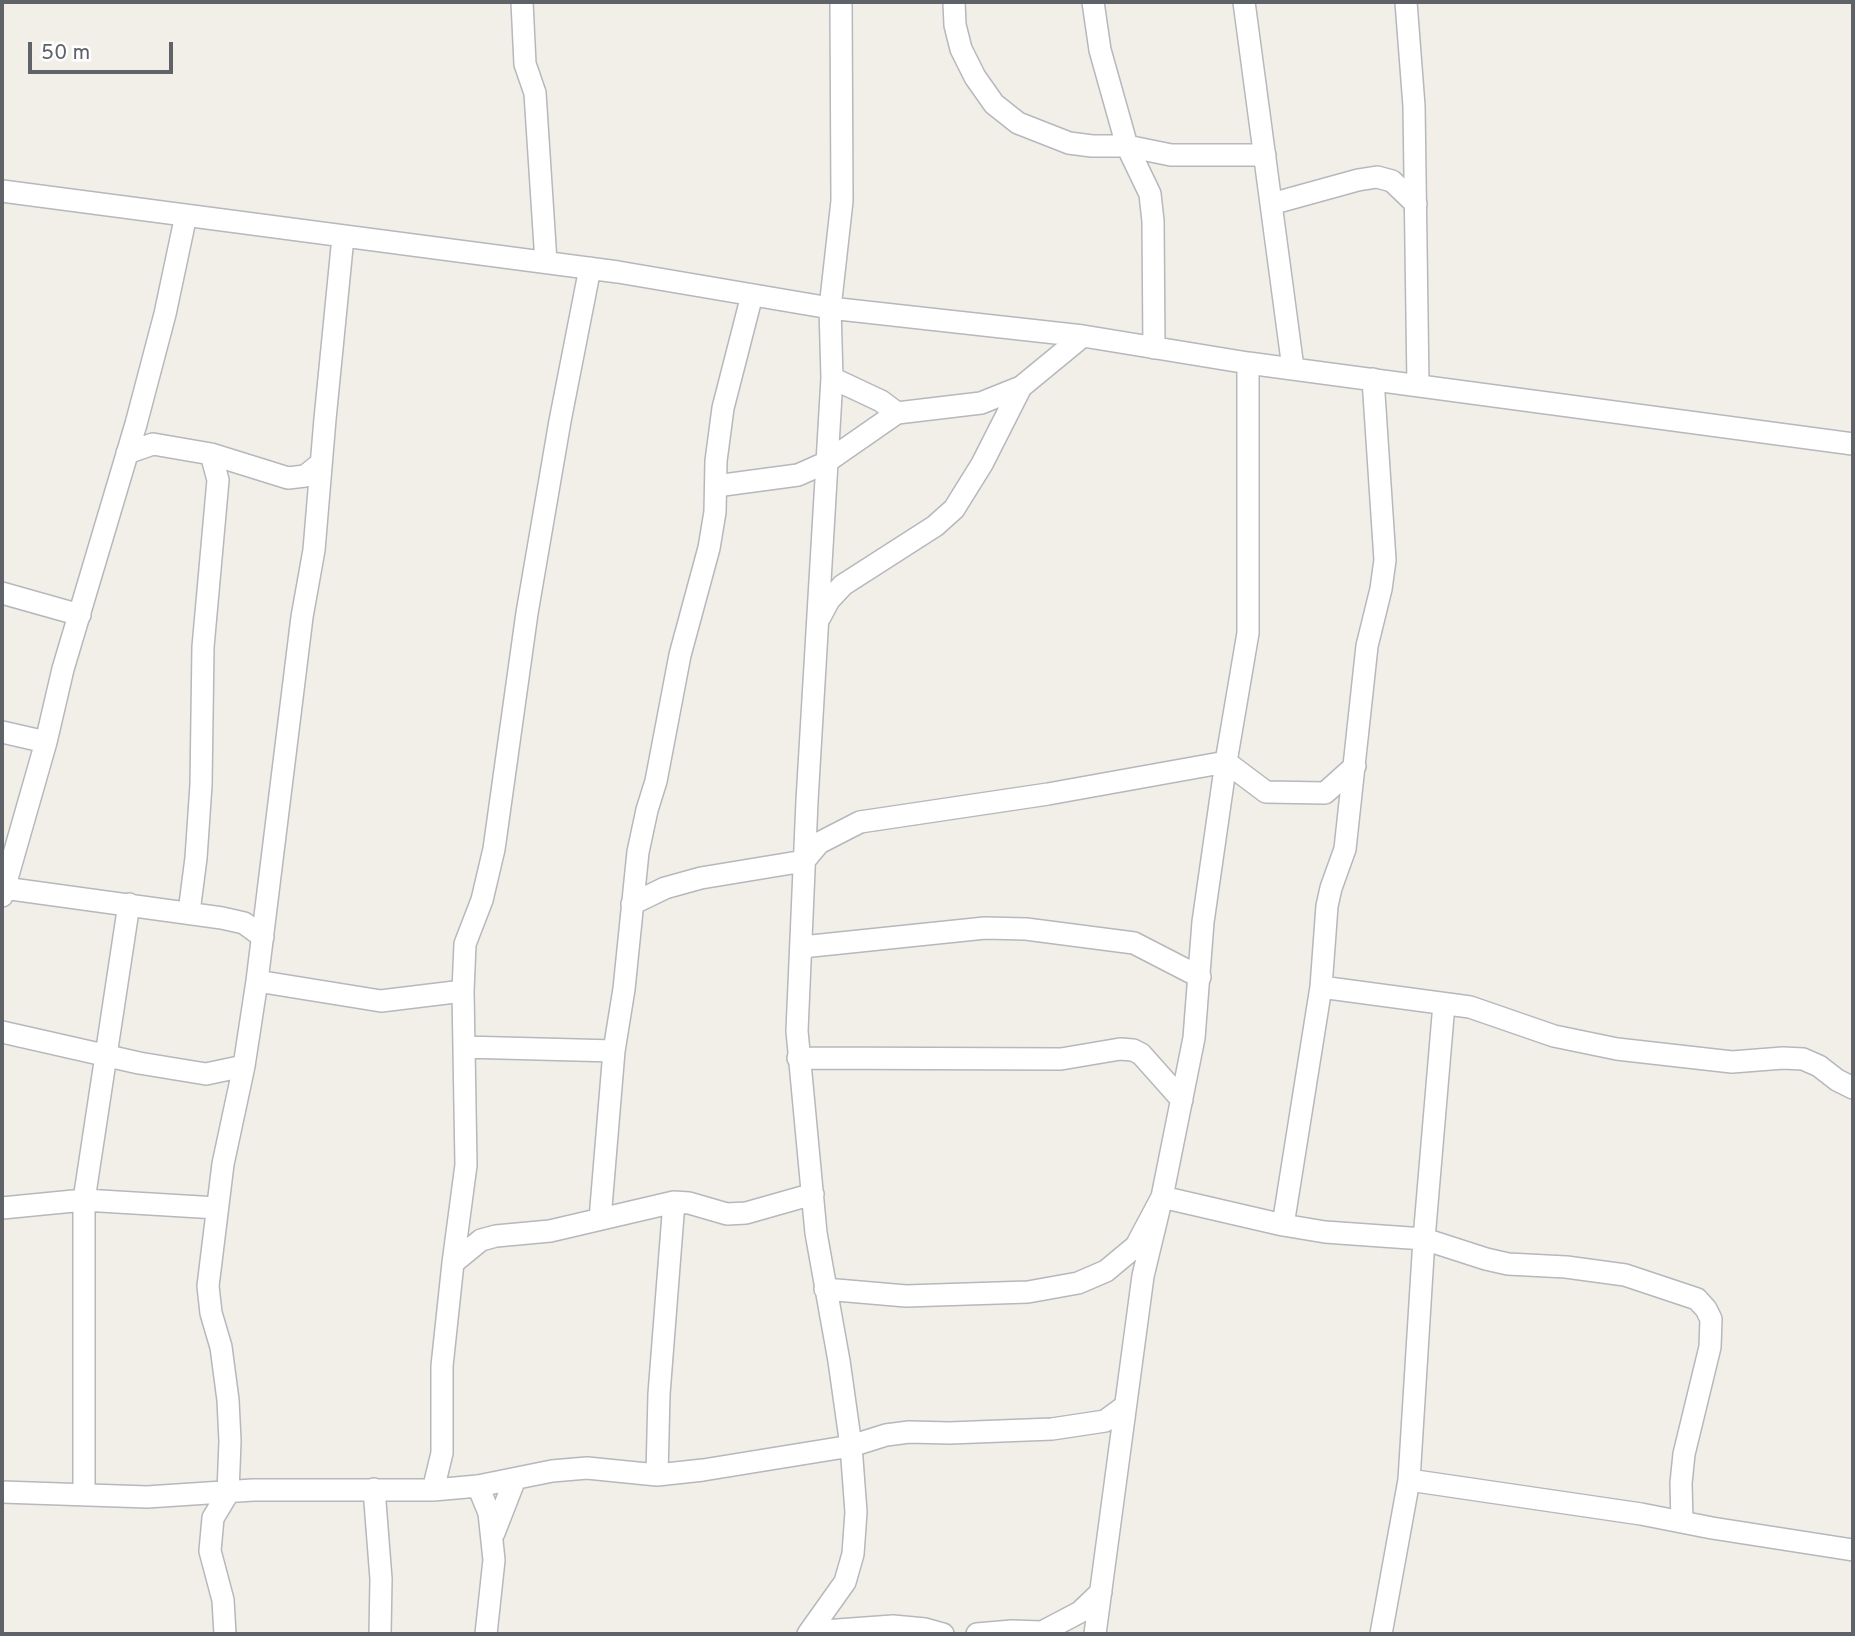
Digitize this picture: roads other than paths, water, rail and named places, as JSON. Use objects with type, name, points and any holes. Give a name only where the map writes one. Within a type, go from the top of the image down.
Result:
[{"type":"street","points":[[522,2],[525,64],[535,93],[546,262]]},
{"type":"street","points":[[809,1633],[845,1582],[853,1554],[856,1512],[839,1361],[816,1233],[797,1031],[804,860],[820,619],[825,463],[832,378],[830,308],[842,201],[841,2]]},
{"type":"street","points":[[954,2],[961,49],[975,76],[994,104],[1018,123],[1069,144],[1127,146],[1171,155],[1265,155]]},
{"type":"street","points":[[1093,2],[1100,50],[1127,146],[1150,194],[1153,221],[1154,348]]},
{"type":"street","points":[[1244,2],[1293,368]]},
{"type":"street","points":[[1406,2],[1415,106],[1418,385]]},
{"type":"street","points":[[1271,204],[1377,177],[1392,181],[1416,204]]},
{"type":"street","points":[[2,191],[590,268],[830,308],[1083,336],[1248,363],[1853,444]]},
{"type":"street","points":[[186,215],[165,314],[136,424],[63,668],[47,742],[3,892],[189,912],[244,923],[263,937]]},
{"type":"street","points":[[225,1634],[223,1600],[210,1551],[213,1518],[228,1493],[228,1400],[208,1286],[226,1151],[244,1066],[257,981],[302,617],[314,550],[343,237]]},
{"type":"street","points":[[433,1490],[442,1453],[442,1366],[466,1165],[463,991],[465,944],[482,900],[494,849],[527,613],[590,268]]},
{"type":"street","points":[[600,1219],[614,1051],[624,989],[638,852],[665,739],[680,655],[709,548],[715,512],[716,461],[723,408],[752,295]]},
{"type":"street","points":[[716,486],[790,477],[825,463],[897,412],[981,403],[1021,387],[1083,336]]},
{"type":"street","points":[[1095,1634],[1143,1276],[1194,1038],[1203,922],[1248,633],[1248,363]]},
{"type":"street","points":[[832,378],[881,401],[897,412]]},
{"type":"street","points":[[1283,1225],[1321,987],[1327,906],[1346,849],[1367,646],[1385,560],[1373,379]]},
{"type":"street","points":[[820,619],[829,600],[844,585],[935,526],[954,509],[982,464],[1021,387]]},
{"type":"street","points":[[136,424],[153,444]]},
{"type":"street","points":[[128,453],[153,444],[211,454],[288,478],[305,476],[320,464]]},
{"type":"street","points":[[189,912],[201,785],[203,647],[218,480],[211,454]]},
{"type":"street","points":[[218,480],[241,463]]},
{"type":"street","points":[[2,593],[80,615]]},
{"type":"street","points":[[2,732],[47,742]]},
{"type":"street","points":[[632,904],[665,888],[701,878],[804,860],[819,843],[860,822],[1048,794],[1226,762],[1266,792],[1325,793],[1355,766]]},
{"type":"street","points":[[84,1495],[84,1200],[129,904]]},
{"type":"street","points":[[802,947],[985,928],[1026,929],[1134,943],[1200,977]]},
{"type":"street","points":[[257,981],[382,1001],[463,991]]},
{"type":"street","points":[[1321,987],[1470,1007],[1554,1036],[1617,1049],[1732,1062],[1803,1059],[1853,1088]]},
{"type":"street","points":[[1381,1634],[1409,1480],[1424,1239],[1444,1004]]},
{"type":"street","points":[[2,1032],[206,1074],[244,1066]]},
{"type":"street","points":[[464,1046],[614,1051]]},
{"type":"street","points":[[798,1058],[1061,1059],[1121,1049],[1133,1050],[1149,1063],[1182,1100]]},
{"type":"street","points":[[453,1263],[481,1240],[550,1231],[674,1202],[689,1203],[727,1214],[746,1213],[813,1194]]},
{"type":"street","points":[[1162,1197],[1325,1232],[1424,1239],[1508,1264],[1625,1275],[1697,1299],[1711,1319],[1710,1347],[1684,1454],[1681,1483],[1682,1522]]},
{"type":"street","points":[[825,1289],[905,1296],[1028,1292],[1078,1283],[1106,1271],[1136,1246],[1162,1197]]},
{"type":"street","points":[[2,1208],[84,1200],[217,1209]]},
{"type":"street","points":[[657,1475],[659,1394],[674,1202]]},
{"type":"street","points":[[2,1492],[147,1497],[253,1490],[433,1490],[478,1486],[552,1471],[587,1468],[657,1475],[850,1446],[886,1435],[909,1432],[1029,1432],[1105,1422],[1124,1407]]},
{"type":"street","points":[[1105,1422],[1121,1437]]},
{"type":"street","points":[[492,1538],[515,1479]]},
{"type":"street","points":[[1409,1480],[1853,1550]]},
{"type":"street","points":[[478,1486],[489,1513],[494,1560],[486,1634]]},
{"type":"street","points":[[374,1489],[381,1579],[380,1634]]},
{"type":"street","points":[[976,1634],[1012,1631],[1043,1633],[1080,1612],[1101,1592]]},
{"type":"street","points":[[809,1633],[893,1626],[943,1634]]}]
